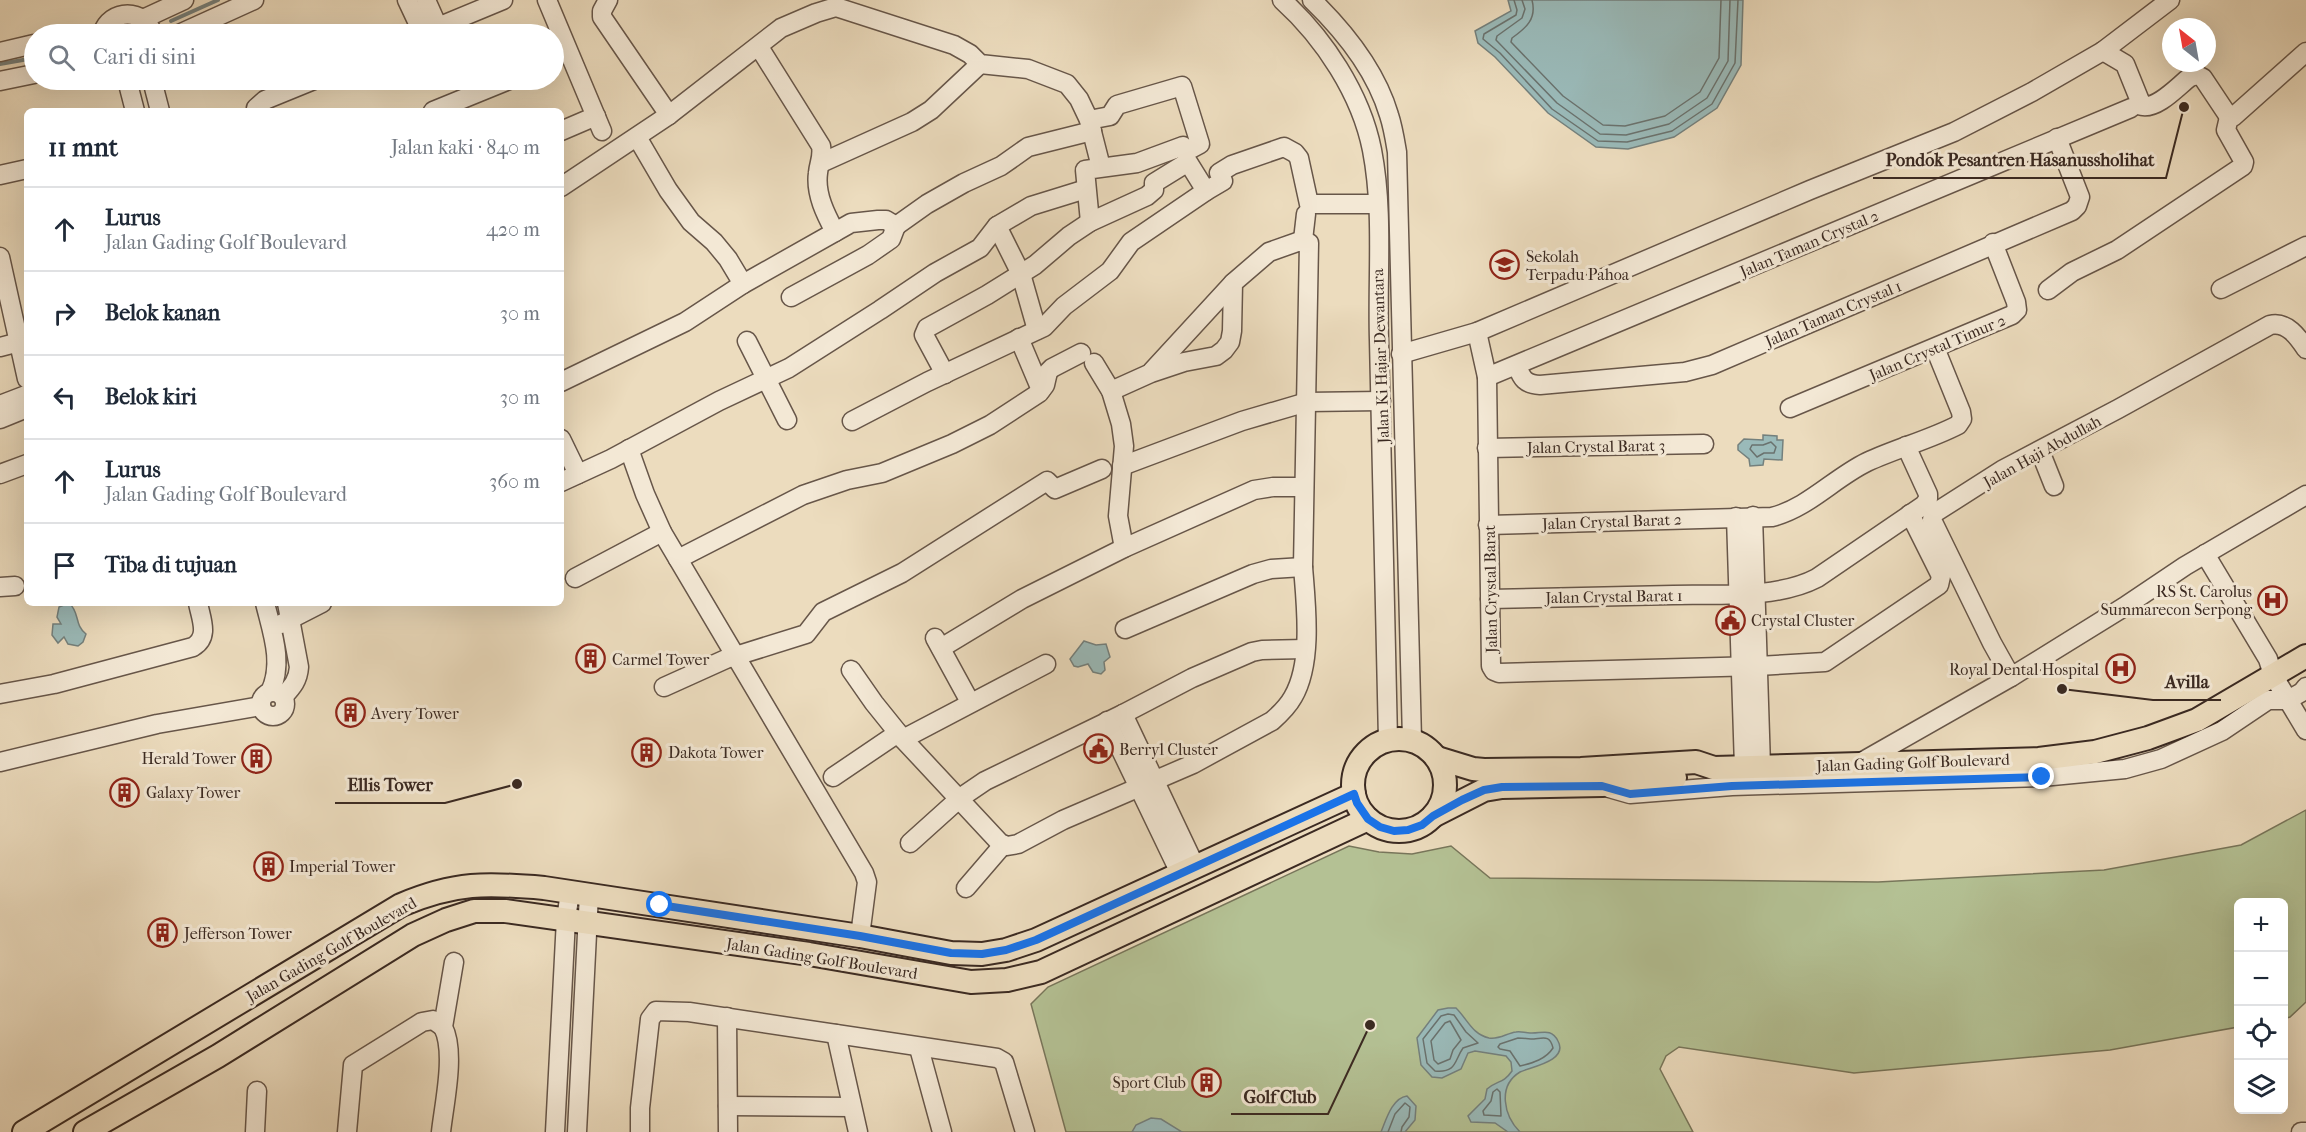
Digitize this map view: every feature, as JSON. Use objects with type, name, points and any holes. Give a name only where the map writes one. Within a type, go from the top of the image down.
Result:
[{"type":"main road","name":"Jalan Gading Golf Boulevard","points":[[1437,758],[1473,769],[1581,770],[1696,762],[1714,768],[2039,759],[2095,752],[2148,738],[2197,720],[2276,667],[2306,656]]},
{"type":"main road","points":[[1388,740],[1412,741],[1426,747],[1437,758],[1443,772],[1445,787],[1442,802],[1433,816],[1422,825],[1408,830],[1394,831],[1380,827],[1368,819],[1354,794],[1355,773],[1364,755],[1375,746],[1388,740]]},
{"type":"main road","name":"Jalan Gading Golf Boulevard","points":[[1433,816],[1484,790],[1502,787],[1602,786],[1696,776],[1714,768]]},
{"type":"main road","name":"Jalan Gading Golf Boulevard","points":[[24,1132],[401,905],[440,890],[471,885],[507,885],[580,893],[860,936],[951,953],[982,954],[1006,950],[1036,940],[1354,794]]},
{"type":"main road","name":"Jalan Gading Golf Boulevard","points":[[85,1132],[218,1056],[413,935],[446,920],[474,911],[505,911],[809,954],[971,982],[1007,980],[1041,972],[1368,819]]},
{"type":"main road","points":[[34,1132],[51,1122],[53,1114]]},
{"type":"street","points":[[143,19],[183,0]]},
{"type":"street","points":[[201,24],[254,0]]},
{"type":"street","points":[[407,0],[422,24]]},
{"type":"street","points":[[426,0],[427,24]]},
{"type":"street","points":[[446,24],[503,0]]},
{"type":"street","points":[[546,0],[552,24]]},
{"type":"street","points":[[608,0],[602,11],[602,17],[669,115]]},
{"type":"street","name":"Jalan Ki Hajar Dewantara","points":[[1282,0],[1328,53],[1342,73],[1352,93],[1372,149],[1377,204],[1386,530],[1388,740]]},
{"type":"street","name":"Jalan Ki Hajar Dewantara","points":[[1312,0],[1360,55],[1378,87],[1390,116],[1397,152],[1412,741]]},
{"type":"street","points":[[1401,354],[1477,332],[1810,190],[1954,132],[2032,92],[2103,51],[2170,0]]},
{"type":"street","points":[[564,186],[669,115],[781,28],[836,7],[954,45],[970,54],[980,64],[1028,69],[1067,84],[1079,99],[1090,126],[1101,167]]},
{"type":"street","points":[[109,24],[113,18],[128,14],[143,19],[148,24]]},
{"type":"street","points":[[0,52],[24,47]]},
{"type":"street","points":[[759,47],[821,146],[823,155],[818,174],[822,208],[835,232]]},
{"type":"street","points":[[2048,290],[2072,272],[2117,250],[2243,166],[2244,162],[2226,130],[2229,117],[2203,78],[2197,75],[2190,77],[2158,102],[2148,107],[2142,106],[2125,64],[2103,51]]},
{"type":"street","points":[[2229,117],[2233,117],[2306,52]]},
{"type":"street","points":[[564,63],[599,124],[564,130]]},
{"type":"street","points":[[821,164],[912,122],[931,110],[980,64]]},
{"type":"street","points":[[0,81],[24,76]]},
{"type":"street","points":[[791,297],[868,255],[891,239],[896,226],[927,204],[1001,166],[1028,147],[1090,126],[1110,116],[1117,105],[1182,86],[1200,144],[1154,183],[1154,190],[1148,195],[1090,222],[1021,274],[927,328],[924,336],[945,374]]},
{"type":"street","points":[[130,90],[134,108]]},
{"type":"street","points":[[155,90],[159,108]]},
{"type":"street","points":[[257,108],[265,100],[290,90]]},
{"type":"street","points":[[440,108],[484,90]]},
{"type":"street","name":"Jalan Taman Crystal 2","points":[[1487,377],[2131,108]]},
{"type":"street","points":[[637,137],[668,190],[691,222],[714,242],[728,259],[743,284]]},
{"type":"street","name":"Jalan Taman Crystal 1","points":[[1517,366],[1521,378],[1528,384],[1540,385],[1685,372],[1712,365],[2072,211],[2077,206],[2080,197],[2057,138]]},
{"type":"street","points":[[1090,222],[1085,170],[1137,163],[1183,146],[1206,191]]},
{"type":"street","points":[[852,421],[1048,323],[1064,306],[1110,272],[1131,242],[1223,181],[1219,173],[1232,165],[1284,147],[1299,158],[1309,204],[1377,204]]},
{"type":"street","points":[[0,175],[24,171]]},
{"type":"street","points":[[564,454],[569,478],[718,401],[789,368],[935,273],[980,248],[997,226],[1031,206],[1086,189]]},
{"type":"street","points":[[1303,240],[1306,214]]},
{"type":"street","points":[[564,381],[684,322],[743,284],[851,223],[869,219],[886,220],[896,226]]},
{"type":"street","points":[[997,226],[1021,274],[1037,330]]},
{"type":"street","points":[[966,888],[1003,845],[1018,844],[1063,820],[1193,764],[1272,721],[1294,696],[1300,679],[1305,649],[1307,612],[1303,567],[1310,245],[1307,241],[1303,240],[1269,252],[1233,283],[1151,373]]},
{"type":"street","name":"Jalan Crystal Timur 2","points":[[1790,408],[2013,315],[2017,310],[2016,302],[1993,243]]},
{"type":"street","points":[[2221,289],[2306,246]]},
{"type":"street","points":[[0,257],[23,340],[0,347]]},
{"type":"street","points":[[1111,391],[1151,373],[1216,356],[1224,350],[1230,342],[1232,331],[1233,283]]},
{"type":"street","name":"Jalan Haji Abdullah","points":[[2011,677],[1931,518],[1935,513],[2002,470],[2270,325],[2282,324],[2299,328],[2306,349]]},
{"type":"street","name":"Jalan Crystal Barat","points":[[1477,332],[1487,377],[1491,666],[1494,671],[1499,673],[1749,667],[1825,662],[1939,585],[1941,576],[1910,514]]},
{"type":"street","points":[[1018,338],[1041,390]]},
{"type":"street","points":[[747,341],[787,420]]},
{"type":"street","name":"Jalan Crystal Barat 2","points":[[1488,525],[1772,517],[1798,508],[1859,467],[1958,425],[1962,418],[1961,412],[1935,348]]},
{"type":"street","points":[[678,559],[803,495],[847,480],[882,473],[952,444],[990,425],[1041,390],[1052,368],[1087,358],[1111,391],[1121,424],[1124,446],[1118,516],[1124,548]]},
{"type":"street","points":[[0,405],[24,397]]},
{"type":"street","points":[[0,419],[24,399]]},
{"type":"street","points":[[1122,466],[1242,421],[1307,402],[1381,401]]},
{"type":"street","name":"Jalan Crystal Barat 3","points":[[1487,448],[1704,444]]},
{"type":"street","name":"Jalan Crystal Barat 1","points":[[1490,599],[1747,593],[1785,590],[1801,586],[1817,578],[1924,505],[1928,494],[1906,446]]},
{"type":"street","points":[[629,449],[662,532],[864,873],[866,891],[860,936]]},
{"type":"street","points":[[2040,451],[2054,486]]},
{"type":"street","points":[[0,474],[24,465]]},
{"type":"street","points":[[664,687],[735,657],[806,634],[823,612],[902,573],[1047,481],[1055,489],[1102,469]]},
{"type":"street","points":[[970,702],[938,643],[1124,548],[1254,490],[1273,487],[1304,487]]},
{"type":"street","points":[[1858,764],[2011,677],[2205,554],[2306,495]]},
{"type":"street","points":[[1745,517],[1753,767]]},
{"type":"street","points":[[575,578],[662,532]]},
{"type":"street","points":[[2205,554],[2276,667],[2301,695],[2306,729]]},
{"type":"street","points":[[1125,629],[1253,574],[1271,569],[1303,567]]},
{"type":"street","points":[[0,694],[54,684],[193,647],[204,635],[199,606]]},
{"type":"street","points":[[266,606],[278,670],[271,698]]},
{"type":"street","points":[[271,629],[288,612],[311,606]]},
{"type":"street","points":[[0,762],[271,698],[294,686],[298,676],[299,667],[288,612]]},
{"type":"street","points":[[910,843],[960,798],[985,781],[1192,678],[1242,655],[1262,650],[1305,649]]},
{"type":"street","points":[[833,777],[900,736],[1046,664]]},
{"type":"street","points":[[851,670],[900,736],[1003,845]]},
{"type":"street","name":"Jalan Gading Golf Boulevard","points":[[1602,786],[1630,794],[1732,786],[2079,775],[2125,769],[2161,759],[2222,731],[2268,700],[2301,695]]},
{"type":"street","points":[[1115,718],[1188,869]]},
{"type":"street","points":[[1581,770],[1602,786]]},
{"type":"street","points":[[551,1131],[580,893]]},
{"type":"street","points":[[551,1131],[577,1131],[577,921]]},
{"type":"street","points":[[443,1027],[454,962]]},
{"type":"street","points":[[551,1131],[554,968]]},
{"type":"street","points":[[640,1132],[640,1108],[650,1019],[653,1013],[658,1011],[727,1017],[919,1048],[994,1057],[1002,1060],[1025,1132]]},
{"type":"street","points":[[727,1017],[728,1132]]},
{"type":"street","points":[[347,1132],[353,1065],[422,1022],[433,1020],[443,1027],[447,1035],[448,1059],[441,1132]]},
{"type":"street","points":[[836,1034],[858,1132]]},
{"type":"street","points":[[919,1048],[942,1132]]},
{"type":"street","points":[[255,1132],[256,1091]]},
{"type":"street","points":[[728,1106],[851,1107]]},
{"type":"street","points":[[2301,1132],[2306,1132]]},
{"type":"green space","points":[[2306,810],[2306,1002],[2290,1017],[2288,1018],[2288,898],[2234,898],[2234,1028],[2110,1050],[1854,1073],[1679,1047],[1666,1056],[1660,1069],[1693,1132],[1066,1132],[1031,1004],[1048,987],[1349,846],[1379,852],[1412,854],[1451,846],[1490,878],[1878,882],[2104,870],[2241,845]]},
{"type":"water","points":[[1508,0],[1743,0],[1741,65],[1717,108],[1674,137],[1628,149],[1596,147],[1548,113],[1495,57],[1478,43],[1475,31],[1511,11]]},
{"type":"water","points":[[1763,435],[1777,436],[1777,440],[1783,440],[1782,460],[1764,459],[1763,465],[1750,466],[1749,459],[1738,450],[1738,445],[1744,439],[1763,440]]},
{"type":"water","points":[[71,606],[75,610],[80,627],[86,634],[83,642],[78,646],[68,644],[64,637],[58,643],[52,635],[53,624],[61,624],[57,617],[59,607]]},
{"type":"water","points":[[1084,641],[1096,645],[1106,644],[1110,657],[1104,662],[1105,670],[1101,674],[1093,672],[1088,664],[1074,666],[1070,659]]},
{"type":"water","points":[[1456,1008],[1474,1030],[1489,1038],[1518,1032],[1546,1032],[1552,1034],[1558,1041],[1560,1048],[1558,1054],[1547,1062],[1520,1072],[1508,1085],[1505,1101],[1507,1110],[1520,1132],[1508,1132],[1495,1123],[1471,1122],[1468,1116],[1485,1099],[1487,1089],[1506,1078],[1512,1071],[1511,1062],[1506,1056],[1475,1051],[1468,1053],[1461,1069],[1442,1078],[1432,1077],[1421,1065],[1417,1038],[1438,1010]]},
{"type":"water","points":[[1407,1096],[1416,1106],[1415,1120],[1405,1132],[1381,1132],[1394,1105]]},
{"type":"water","points":[[1151,1118],[1161,1119],[1182,1132],[1132,1132],[1136,1125]]},
{"type":"waterway","points":[[171,21],[218,0]]},
{"type":"waterway","points":[[0,64],[24,60]]},
{"type":"place","name":"Pondok Pesantren Hasanussholihat","points":[[2184,107]]},
{"type":"place","name":"Sekolah Terpadu Pahoa","points":[[1505,265]]},
{"type":"place","name":"RS St. Carolus Summarecon Serpong","points":[[2273,600]]},
{"type":"place","name":"Crystal Cluster","points":[[1730,620]]},
{"type":"place","name":"Carmel Tower","points":[[591,659]]},
{"type":"place","name":"Royal Dental Hospital","points":[[2120,669]]},
{"type":"place","name":"Avilla","points":[[2062,689]]},
{"type":"place","name":"Avery Tower","points":[[350,713]]},
{"type":"place","name":"Berryl Cluster","points":[[1098,749]]},
{"type":"place","name":"Dakota Tower","points":[[647,752]]},
{"type":"place","name":"Herald Tower","points":[[257,758]]},
{"type":"place","name":"Ellis Tower","points":[[517,784]]},
{"type":"place","name":"Galaxy Tower","points":[[125,792]]},
{"type":"place","name":"Imperial Tower","points":[[268,866]]},
{"type":"place","name":"Jefferson Tower","points":[[163,933]]},
{"type":"place","name":"Golf Club","points":[[1370,1025]]},
{"type":"place","name":"Sport Club","points":[[1207,1082]]},
{"type":"route","points":[[660,905],[860,936],[951,953],[982,954],[1006,950],[1036,940],[1354,794],[1362,812],[1368,819],[1380,827],[1394,831],[1408,830],[1422,825],[1433,816],[1462,800],[1484,790],[1502,787],[1602,786],[1630,794],[1732,786],[2042,777]]}]
